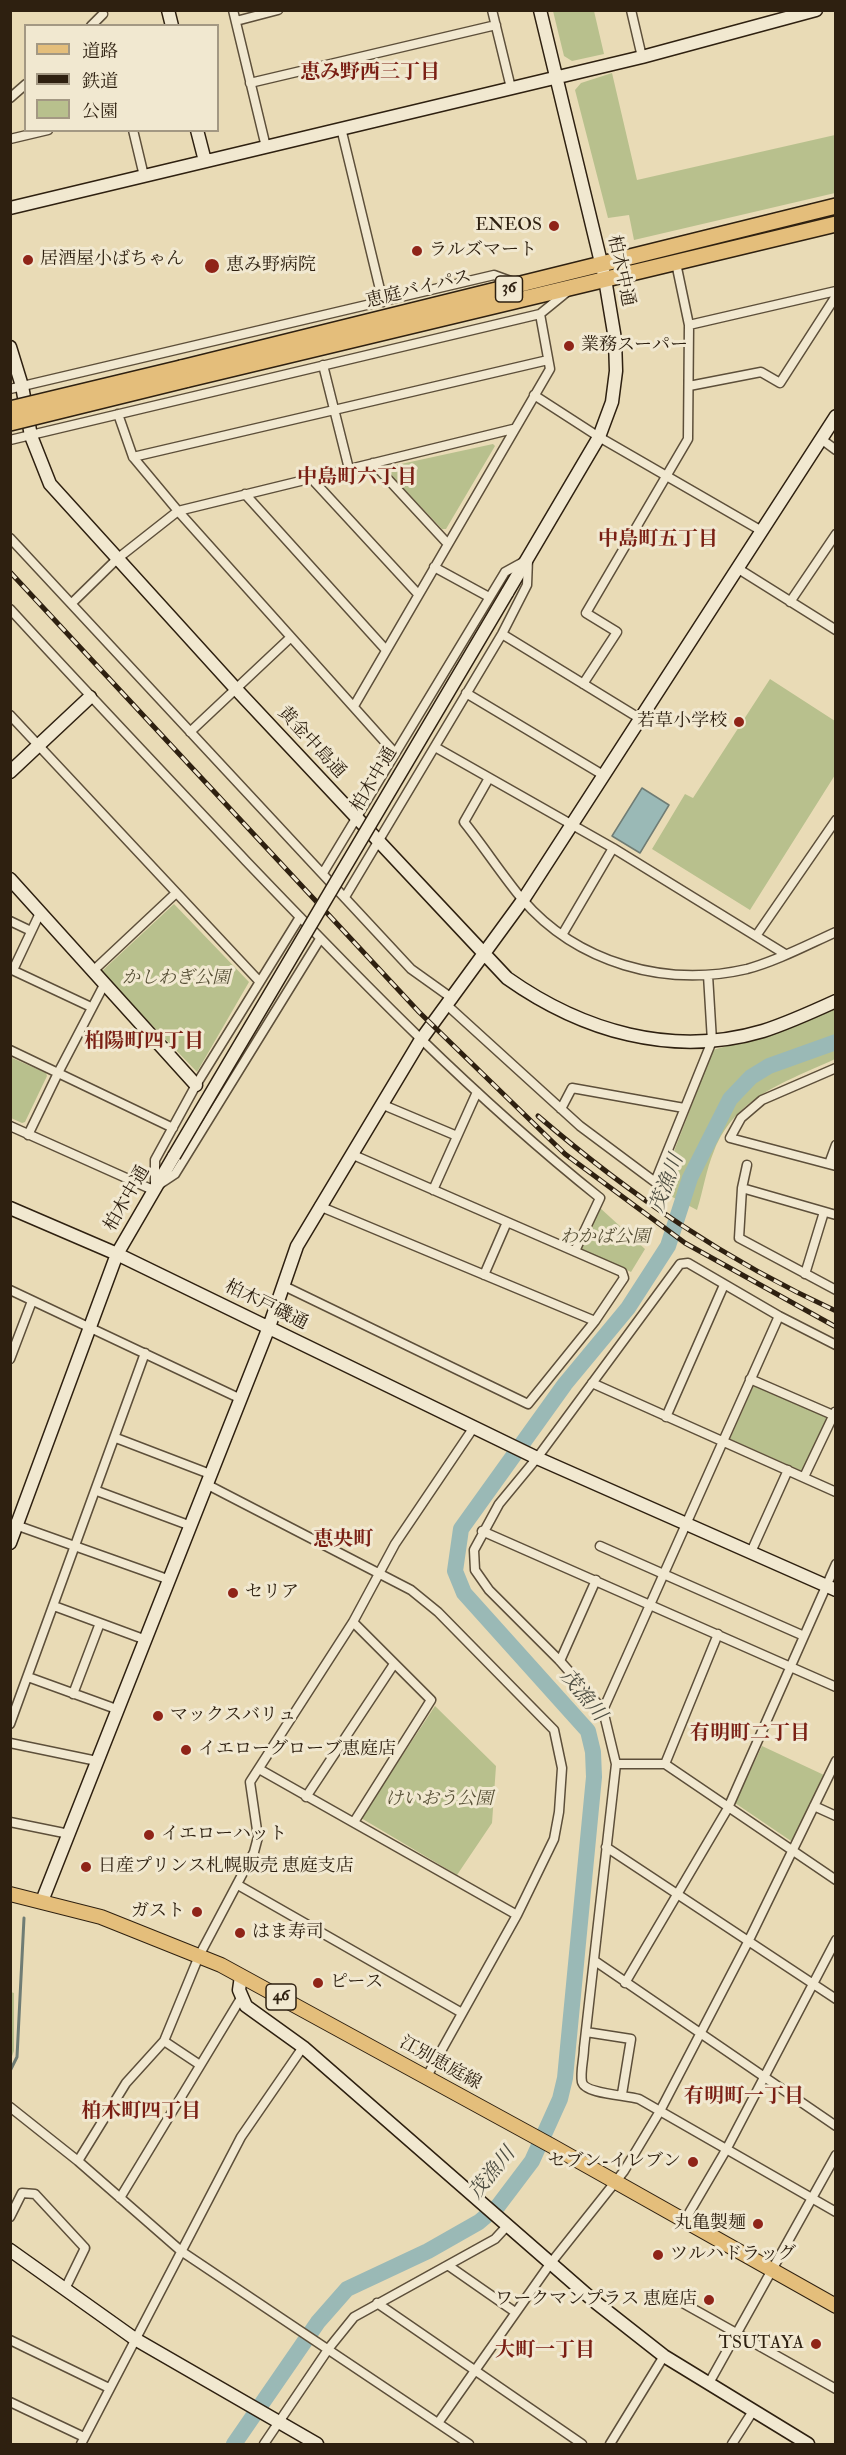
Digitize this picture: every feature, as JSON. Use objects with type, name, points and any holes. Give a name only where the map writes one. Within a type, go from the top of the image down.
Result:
[{"type":"highway","name":"恵庭バイパス","points":[[10,409],[183,374],[574,287],[603,272],[836,206]]},
{"type":"highway","name":"恵庭バイパス","points":[[10,423],[183,374],[522,285],[676,263],[836,224]]},
{"type":"main road","name":"江別恵庭線","points":[[10,1894],[101,1917],[199,1956],[241,1976],[552,2146],[836,2306]]},
{"type":"street","points":[[233,10],[266,147]]},
{"type":"street","points":[[236,21],[278,10]]},
{"type":"street","points":[[492,10],[511,88]]},
{"type":"street","name":"柏木中通","points":[[10,1543],[14,1524],[117,1254],[599,437],[612,402],[616,371],[615,339],[603,272],[540,10]]},
{"type":"street","points":[[631,10],[642,57]]},
{"type":"street","points":[[10,208],[642,57],[816,10]]},
{"type":"street","points":[[93,24],[103,12]]},
{"type":"street","points":[[250,83],[496,25]]},
{"type":"street","points":[[10,98],[24,86]]},
{"type":"street","points":[[341,128],[383,302]]},
{"type":"street","points":[[10,140],[40,132]]},
{"type":"street","points":[[133,132],[144,176]]},
{"type":"street","points":[[198,132],[205,161]]},
{"type":"street","points":[[583,684],[617,632],[586,614],[669,476],[688,439],[689,325],[676,263]]},
{"type":"street","points":[[16,388],[494,275],[522,285]]},
{"type":"street","points":[[10,440],[540,314],[574,287]]},
{"type":"street","points":[[689,325],[836,291]]},
{"type":"street","points":[[689,386],[761,372],[780,383],[836,296]]},
{"type":"street","points":[[354,706],[549,369],[540,314]]},
{"type":"street","name":"黄金中島通","points":[[10,347],[16,388],[31,436],[50,484],[236,689],[485,954],[516,984],[541,1002],[577,1020],[608,1031],[645,1038],[712,1041],[762,1031],[836,1001]]},
{"type":"street","points":[[133,457],[548,360]]},
{"type":"street","points":[[323,365],[349,469]]},
{"type":"street","points":[[534,395],[599,437],[760,530]]},
{"type":"street","points":[[118,414],[133,457],[178,511],[394,752]]},
{"type":"street","points":[[42,1901],[241,1399],[297,1246],[420,1041],[451,1003],[523,900],[760,530],[836,416]]},
{"type":"street","points":[[72,603],[117,559],[178,511],[513,429]]},
{"type":"street","points":[[821,439],[836,450]]},
{"type":"street","points":[[373,463],[447,543]]},
{"type":"street","points":[[311,478],[418,594]]},
{"type":"street","points":[[245,494],[386,650]]},
{"type":"street","points":[[790,602],[836,534]]},
{"type":"street","points":[[10,538],[411,969],[451,1003],[561,1109],[655,1182],[712,1041],[708,975]]},
{"type":"street","points":[[323,873],[394,752],[505,572],[528,559]]},
{"type":"street","points":[[345,897],[502,634],[527,585],[528,559]]},
{"type":"street","points":[[434,567],[489,597]]},
{"type":"street","points":[[737,568],[836,630]]},
{"type":"street","points":[[10,609],[90,697],[420,1041],[536,1147],[600,1198],[575,1251]]},
{"type":"street","points":[[502,634],[639,718]]},
{"type":"street","points":[[190,732],[291,637]]},
{"type":"street","points":[[466,693],[603,775]]},
{"type":"street","points":[[10,772],[90,697]]},
{"type":"street","points":[[10,715],[259,981]]},
{"type":"street","points":[[435,747],[613,848],[786,954]]},
{"type":"street","points":[[489,778],[464,822],[523,900],[562,935],[612,962],[671,976],[708,975],[748,968],[836,932]]},
{"type":"street","points":[[756,936],[836,820]]},
{"type":"street","points":[[562,935],[613,848]]},
{"type":"street","points":[[10,879],[196,1085]]},
{"type":"street","points":[[93,970],[176,894]]},
{"type":"street","points":[[40,913],[12,970],[91,1007]]},
{"type":"street","points":[[154,1188],[155,1160],[196,1085],[300,917]]},
{"type":"street","points":[[10,921],[31,931]]},
{"type":"street","points":[[154,1188],[176,1174],[320,939]]},
{"type":"street","points":[[28,1135],[105,983]]},
{"type":"street","points":[[10,1050],[173,1128]]},
{"type":"street","points":[[836,1068],[762,1100],[741,1118],[730,1138],[832,1165],[836,1145]]},
{"type":"street","points":[[561,1109],[572,1088],[684,1108]]},
{"type":"street","points":[[433,1190],[477,1092]]},
{"type":"street","points":[[381,1104],[457,1136]]},
{"type":"street","points":[[10,1126],[154,1188]]},
{"type":"street","points":[[282,1285],[528,1404],[595,1321],[624,1278],[622,1272],[351,1154]]},
{"type":"street","points":[[747,1165],[742,1188],[740,1238],[836,1290]]},
{"type":"street","points":[[742,1188],[836,1215]]},
{"type":"street","points":[[319,1206],[595,1321]]},
{"type":"street","name":"柏木戸磯通","points":[[10,1208],[117,1254],[533,1456],[831,1588]]},
{"type":"street","points":[[805,1274],[824,1212]]},
{"type":"street","points":[[484,1275],[507,1222]]},
{"type":"street","points":[[836,1345],[779,1316],[688,1263],[680,1264],[592,1383],[533,1456],[482,1531],[474,1550],[475,1570],[489,1590],[560,1660],[603,1710],[616,1764],[586,2032],[582,2081],[585,2088],[590,2091],[622,2094],[639,2099],[836,2212]]},
{"type":"street","points":[[666,1417],[724,1285]]},
{"type":"street","points":[[10,1290],[241,1399]]},
{"type":"street","points":[[10,1359],[32,1301]]},
{"type":"street","points":[[603,1710],[684,1524],[779,1316]]},
{"type":"street","points":[[10,1724],[146,1353]]},
{"type":"street","points":[[750,1379],[834,1412],[804,1477]]},
{"type":"street","points":[[592,1383],[836,1492]]},
{"type":"street","points":[[78,2161],[126,2083],[164,2041],[199,1956],[237,1885],[258,1838],[250,1782],[353,1622],[395,1544],[474,1427]]},
{"type":"street","points":[[116,1438],[208,1479],[411,1590],[438,1612],[554,1730],[562,1768],[556,1830],[517,1915],[426,2078]]},
{"type":"street","points":[[751,1552],[788,1470]]},
{"type":"street","points":[[97,1491],[190,1526]]},
{"type":"street","points":[[14,1524],[170,1580]]},
{"type":"street","points":[[482,1531],[836,1687]]},
{"type":"street","points":[[600,1546],[804,1636]]},
{"type":"street","points":[[625,1983],[728,1808],[804,1636],[831,1588],[836,1564]]},
{"type":"street","points":[[560,1660],[596,1580]]},
{"type":"street","points":[[54,1606],[146,1641]]},
{"type":"street","points":[[353,1622],[431,1700],[354,1822]]},
{"type":"street","points":[[73,1694],[100,1623]]},
{"type":"street","points":[[665,1764],[718,1634]]},
{"type":"street","points":[[306,1797],[394,1664]]},
{"type":"street","points":[[28,1677],[119,1710]]},
{"type":"street","points":[[10,1743],[97,1761]]},
{"type":"street","points":[[438,2423],[550,2264],[616,2182],[660,2111],[793,1853],[836,1761]]},
{"type":"street","points":[[616,1764],[665,1764],[836,1881]]},
{"type":"street","points":[[259,1769],[517,1915]]},
{"type":"street","points":[[814,1806],[836,1816]]},
{"type":"street","points":[[10,1822],[69,1833]]},
{"type":"street","points":[[606,1847],[836,1999]]},
{"type":"street","points":[[237,1885],[462,2013]]},
{"type":"street","points":[[684,2220],[726,2150],[836,1940]]},
{"type":"street","points":[[595,1961],[836,2126]]},
{"type":"street","points":[[120,2198],[241,1998],[241,1976]]},
{"type":"street","points":[[241,1998],[258,2016],[303,2047],[550,2264],[664,2356],[808,2445]]},
{"type":"street","points":[[586,2032],[631,2039],[622,2094]]},
{"type":"street","points":[[164,2041],[200,2065]]},
{"type":"street","points":[[10,2402],[83,2441],[241,2137],[303,2047]]},
{"type":"street","points":[[10,2107],[78,2161],[181,2251],[469,2445]]},
{"type":"street","points":[[709,2383],[836,2155]]},
{"type":"street","points":[[10,2217],[22,2193],[34,2194],[85,2248],[64,2289]]},
{"type":"street","points":[[264,2445],[273,2419],[325,2346],[354,2317],[495,2239],[504,2223]]},
{"type":"street","points":[[10,2250],[135,2339],[317,2445]]},
{"type":"street","points":[[448,2266],[515,2312]]},
{"type":"street","points":[[672,2297],[736,2335],[836,2389]]},
{"type":"street","points":[[377,2303],[582,2445]]},
{"type":"street","points":[[10,2340],[109,2388]]},
{"type":"street","points":[[609,2445],[664,2356]]},
{"type":"street","points":[[732,2445],[753,2411]]},
{"type":"green space","points":[[553,11],[594,11],[604,54],[572,61],[564,56]]},
{"type":"green space","points":[[612,73],[637,180],[835,135],[835,193],[634,240],[629,215],[608,218],[575,90],[581,83]]},
{"type":"green space","points":[[493,444],[495,446],[446,529],[442,529],[386,470],[387,467]]},
{"type":"green space","points":[[770,679],[835,721],[835,775],[750,910],[652,849],[685,794],[693,798]]},
{"type":"green space","name":"かしわぎ公園","points":[[174,904],[249,982],[197,1072],[101,972]]},
{"type":"green space","points":[[835,1007],[835,1059],[764,1093],[735,1117],[714,1151],[697,1210],[659,1190],[713,1050],[764,1035]]},
{"type":"green space","points":[[10,1057],[46,1073],[47,1076],[25,1122],[22,1123],[11,1118]]},
{"type":"green space","name":"わかば公園","points":[[599,1207],[645,1249],[631,1272],[579,1248]]},
{"type":"green space","points":[[754,1385],[827,1418],[802,1471],[730,1439]]},
{"type":"green space","name":"けいおう公園","points":[[435,1706],[496,1766],[492,1823],[457,1875],[361,1818]]},
{"type":"green space","points":[[762,1746],[824,1775],[797,1837],[791,1841],[735,1803]]},
{"type":"green space","points":[[11,1992],[14,1993],[14,2051],[11,2059]]},
{"type":"water","points":[[642,788],[669,805],[640,853],[612,836]]},
{"type":"waterway","name":"茂漁川","points":[[234,2444],[318,2322],[347,2289],[428,2251],[479,2222],[498,2206],[532,2161],[560,2099],[565,2078],[594,1777],[593,1752],[588,1731],[464,1593],[455,1571],[461,1529],[565,1384],[628,1308],[668,1246],[690,1178],[730,1099],[751,1077],[769,1066],[836,1042]]},
{"type":"waterway","points":[[10,2071],[17,2057],[24,1918]]},
{"type":"railway","points":[[10,572],[419,1012],[565,1154],[685,1243],[836,1327]]},
{"type":"railway","points":[[538,1116],[608,1173],[680,1224],[756,1270],[836,1311]]},
{"type":"place","name":"ENEOS","points":[[554,226]]},
{"type":"place","name":"ラルズマート","points":[[417,251]]},
{"type":"place","name":"居酒屋小ばちゃん","points":[[28,260]]},
{"type":"place","name":"恵み野病院","points":[[212,266]]},
{"type":"place","name":"業務スーパー","points":[[569,346]]},
{"type":"place","name":"若草小学校","points":[[739,722]]},
{"type":"place","name":"セリア","points":[[233,1593]]},
{"type":"place","name":"マックスバリュ","points":[[158,1716]]},
{"type":"place","name":"イエローグローブ恵庭店","points":[[186,1750]]},
{"type":"place","name":"イエローハット","points":[[149,1835]]},
{"type":"place","name":"日産プリンス札幌販売 恵庭支店","points":[[86,1867]]},
{"type":"place","name":"ガスト","points":[[197,1912]]},
{"type":"place","name":"はま寿司","points":[[240,1933]]},
{"type":"place","name":"ピース","points":[[318,1983]]},
{"type":"place","name":"セブン-イレブン","points":[[693,2162]]},
{"type":"place","name":"丸亀製麺","points":[[758,2224]]},
{"type":"place","name":"ツルハドラッグ","points":[[658,2255]]},
{"type":"place","name":"ワークマンプラス 恵庭店","points":[[709,2300]]},
{"type":"place","name":"TSUTAYA","points":[[816,2344]]},
{"type":"district","name":"恵み野西三丁目","points":[[370,74]]},
{"type":"district","name":"中島町六丁目","points":[[357,479]]},
{"type":"district","name":"中島町五丁目","points":[[658,541]]},
{"type":"district","name":"柏陽町四丁目","points":[[144,1043]]},
{"type":"district","name":"恵央町","points":[[343,1541]]},
{"type":"district","name":"有明町二丁目","points":[[750,1735]]},
{"type":"district","name":"有明町一丁目","points":[[744,2098]]},
{"type":"district","name":"柏木町四丁目","points":[[141,2113]]},
{"type":"district","name":"大町一丁目","points":[[545,2352]]}]
